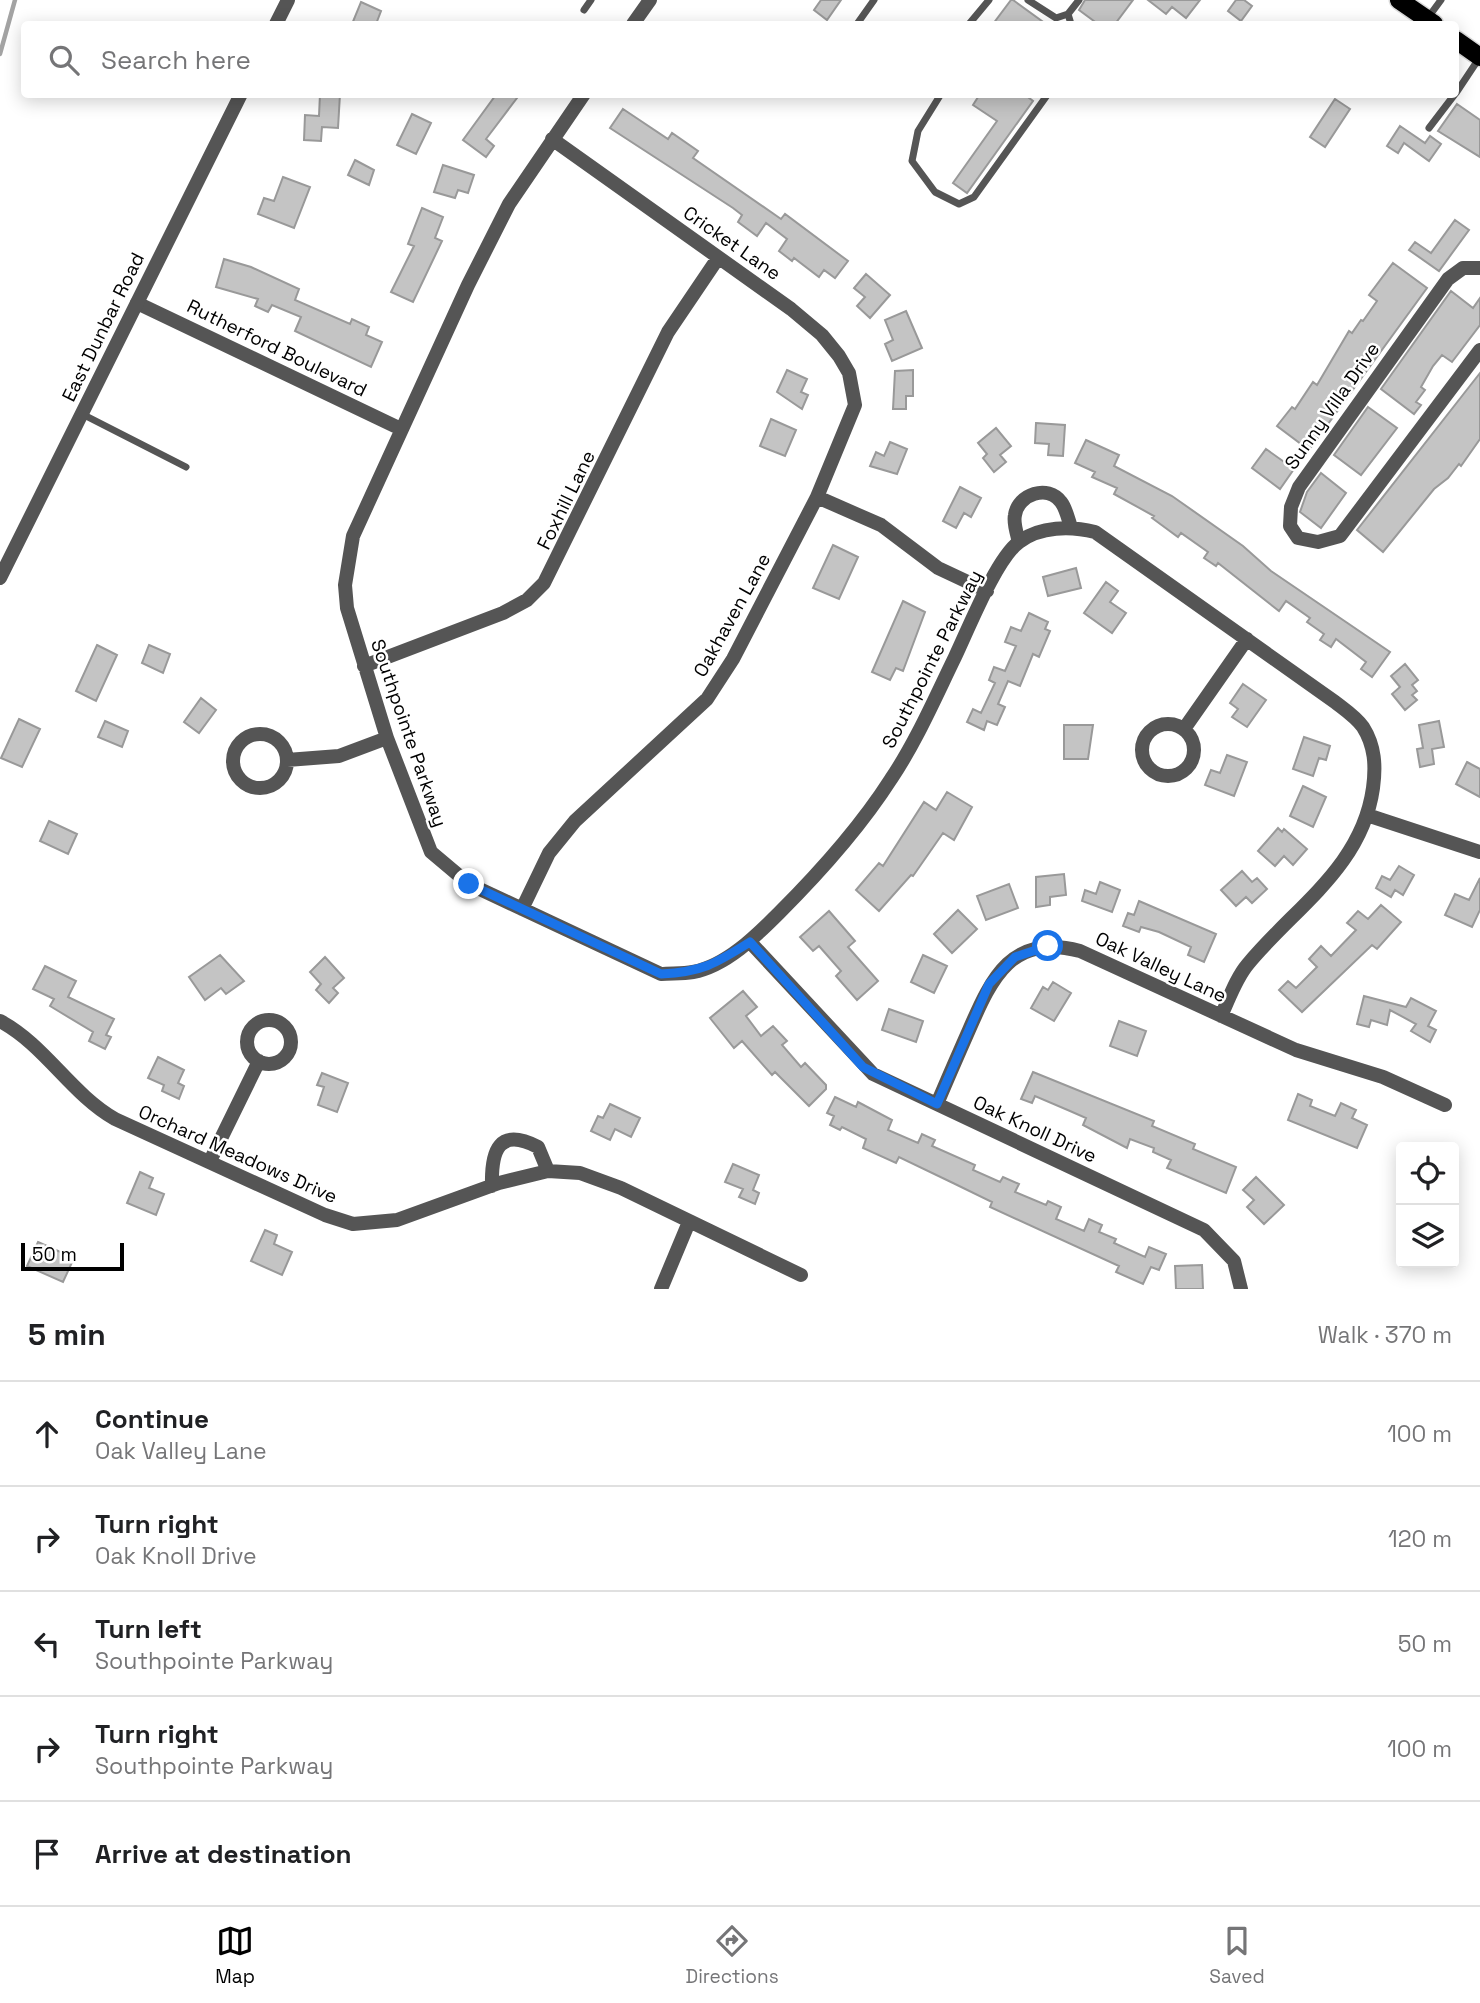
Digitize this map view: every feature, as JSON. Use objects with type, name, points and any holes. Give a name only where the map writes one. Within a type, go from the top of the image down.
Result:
[{"type":"main road","points":[[1399,0],[1429,21]]},
{"type":"main road","points":[[1459,43],[1480,57]]},
{"type":"street","points":[[278,21],[288,0]]},
{"type":"street","points":[[635,21],[650,0]]},
{"type":"street","name":"East Dunbar Road","points":[[0,578],[239,98]]},
{"type":"street","name":"Southpointe Parkway","points":[[581,98],[509,204],[401,429],[353,536],[347,559],[347,608],[387,738],[431,852],[469,884],[661,974],[694,972],[719,961],[750,942],[846,843],[892,778],[987,591],[1019,542]]},
{"type":"street","name":"Cricket Lane","points":[[552,139],[791,309],[822,335],[849,373],[855,405]]},
{"type":"street","name":"Foxhill Lane","points":[[364,666],[503,613],[527,600],[544,583],[668,332],[718,258]]},
{"type":"street","name":"Sunny Villa Drive","points":[[1480,268],[1463,268],[1448,279],[1321,452],[1299,487],[1291,508],[1290,526],[1298,538],[1318,542],[1340,536],[1480,350]]},
{"type":"street","name":"Rutherford Boulevard","points":[[137,303],[401,429]]},
{"type":"street","name":"Oakhaven Lane","points":[[522,909],[550,853],[575,821],[707,699],[733,659],[817,497],[855,405]]},
{"type":"street","points":[[1070,527],[1063,504],[1051,493],[1033,493],[1019,504],[1015,512],[1019,542],[1036,534],[1070,527],[1095,532],[1247,639],[1361,724],[1373,744],[1375,772],[1367,815],[1352,852],[1313,900],[1246,966],[1220,1016]]},
{"type":"street","points":[[817,497],[881,524],[938,568],[987,591]]},
{"type":"street","points":[[1184,729],[1247,639]]},
{"type":"street","points":[[287,760],[339,756],[387,738]]},
{"type":"street","points":[[1367,815],[1480,852]]},
{"type":"street","name":"Oak Knoll Drive","points":[[750,942],[863,1067],[1204,1230],[1234,1261],[1241,1289]]},
{"type":"street","name":"Oak Valley Lane","points":[[937,1104],[989,984],[1015,957],[1048,946],[1080,951],[1296,1050],[1383,1077],[1445,1105]]},
{"type":"street","name":"Orchard Meadows Drive","points":[[0,1021],[22,1036],[99,1110],[326,1215],[353,1224],[397,1220],[492,1186],[548,1171],[580,1173],[621,1188],[801,1275]]},
{"type":"street","points":[[210,1161],[258,1061]]},
{"type":"street","points":[[492,1186],[491,1159],[496,1147],[508,1140],[524,1140],[538,1147],[548,1171]]},
{"type":"street","points":[[661,1289],[689,1222]]},
{"type":"lane","points":[[584,10],[591,0]]},
{"type":"lane","points":[[859,21],[874,0]]},
{"type":"lane","points":[[972,21],[989,0]]},
{"type":"lane","points":[[1028,0],[1056,19],[1068,14],[1079,0]]},
{"type":"lane","points":[[1430,21],[1441,0]]},
{"type":"lane","points":[[1068,14],[1070,21]]},
{"type":"lane","points":[[1459,88],[1480,57]]},
{"type":"lane","points":[[939,98],[918,131],[912,161],[935,192],[959,204],[974,197],[1045,98]]},
{"type":"lane","points":[[1429,128],[1452,98]]},
{"type":"lane","points":[[82,414],[186,467]]},
{"type":"building","points":[[821,0],[841,0],[827,20],[814,10]]},
{"type":"building","points":[[1013,0],[1042,21],[995,21]]},
{"type":"building","points":[[1085,0],[1133,0],[1117,21],[1094,21],[1079,10]]},
{"type":"building","points":[[1148,0],[1200,0],[1186,18],[1172,7],[1166,14]]},
{"type":"building","points":[[1236,0],[1244,0],[1252,6],[1241,21],[1228,11]]},
{"type":"building","points":[[361,2],[381,11],[377,21],[353,21]]},
{"type":"building","points":[[320,98],[340,98],[338,128],[322,127],[321,141],[304,140],[305,115],[319,116]]},
{"type":"building","points":[[494,98],[517,98],[486,139],[494,146],[486,157],[463,140]]},
{"type":"building","points":[[977,98],[1029,98],[1033,101],[967,193],[953,183],[997,121],[973,105]]},
{"type":"building","points":[[1335,99],[1350,109],[1325,147],[1310,137]]},
{"type":"building","points":[[1457,104],[1480,120],[1480,157],[1438,131]]},
{"type":"building","points":[[623,109],[668,139],[672,133],[698,151],[693,158],[781,219],[785,214],[848,261],[835,278],[824,270],[819,277],[794,258],[792,261],[779,251],[787,239],[766,223],[757,236],[738,222],[742,215],[733,208],[610,128]]},
{"type":"building","points":[[412,114],[431,123],[416,154],[397,145]]},
{"type":"building","points":[[1400,126],[1425,143],[1430,136],[1441,144],[1429,161],[1404,143],[1398,153],[1387,146]]},
{"type":"building","points":[[355,160],[374,170],[369,185],[348,175]]},
{"type":"building","points":[[443,165],[474,175],[468,193],[458,190],[455,198],[434,192]]},
{"type":"building","points":[[283,177],[310,187],[294,228],[258,214],[264,198],[274,201]]},
{"type":"building","points":[[422,208],[443,217],[435,238],[442,241],[413,302],[391,292],[414,246],[408,244]]},
{"type":"building","points":[[1455,220],[1469,230],[1439,271],[1409,250],[1415,242],[1431,253]]},
{"type":"building","points":[[224,259],[251,267],[299,289],[295,300],[350,324],[352,319],[369,327],[366,335],[382,342],[371,367],[295,331],[301,317],[272,305],[268,312],[255,306],[258,299],[216,287]]},
{"type":"building","points":[[1393,263],[1427,288],[1309,450],[1277,426],[1292,407],[1295,409],[1313,382],[1317,385],[1349,331],[1352,333],[1361,320],[1363,321],[1377,301],[1369,295]]},
{"type":"building","points":[[866,274],[890,295],[870,318],[857,306],[865,297],[854,288]]},
{"type":"building","points":[[1451,291],[1473,308],[1480,298],[1480,325],[1452,362],[1442,355],[1433,366],[1421,387],[1425,390],[1416,402],[1421,405],[1414,414],[1381,389]]},
{"type":"building","points":[[906,311],[922,348],[892,361],[885,344],[893,340],[885,320]]},
{"type":"building","points":[[787,370],[807,379],[801,392],[808,395],[802,409],[777,392]]},
{"type":"building","points":[[913,370],[913,396],[906,396],[906,409],[893,409],[895,371]]},
{"type":"building","points":[[1480,373],[1480,439],[1461,466],[1459,464],[1448,478],[1434,489],[1383,552],[1357,530]]},
{"type":"building","points":[[1368,407],[1397,428],[1361,475],[1334,455]]},
{"type":"building","points":[[771,419],[796,430],[785,456],[760,446]]},
{"type":"building","points":[[1036,423],[1065,425],[1063,456],[1048,455],[1049,444],[1035,443]]},
{"type":"building","points":[[996,428],[1011,446],[1000,455],[1006,462],[994,472],[983,458],[987,454],[978,443]]},
{"type":"building","points":[[1086,440],[1119,455],[1114,466],[1172,496],[1243,546],[1271,571],[1390,652],[1372,677],[1361,669],[1366,662],[1336,639],[1331,647],[1320,640],[1324,634],[1307,622],[1310,618],[1286,601],[1279,611],[1218,563],[1216,566],[1204,558],[1208,552],[1181,533],[1178,537],[1152,518],[1154,516],[1114,494],[1117,488],[1092,477],[1095,472],[1075,463]]},
{"type":"building","points":[[890,442],[907,449],[897,474],[870,466],[876,452],[884,456]]},
{"type":"building","points":[[1266,449],[1294,469],[1280,489],[1252,468]]},
{"type":"building","points":[[1321,473],[1346,493],[1321,528],[1300,512],[1307,492]]},
{"type":"building","points":[[960,487],[981,498],[971,517],[964,513],[956,528],[943,521]]},
{"type":"building","points":[[833,545],[858,557],[839,599],[813,588]]},
{"type":"building","points":[[1076,568],[1081,588],[1048,596],[1043,577]]},
{"type":"building","points":[[1106,582],[1118,591],[1110,602],[1126,613],[1112,633],[1084,613]]},
{"type":"building","points":[[903,601],[925,612],[903,671],[896,668],[890,680],[872,672]]},
{"type":"building","points":[[1029,613],[1048,622],[1045,629],[1050,631],[1039,657],[1033,654],[1020,686],[1008,681],[998,704],[1005,707],[997,725],[987,721],[984,730],[967,722],[973,709],[981,713],[995,683],[989,680],[994,667],[1005,671],[1016,646],[1005,642],[1011,627],[1021,631]]},
{"type":"building","points":[[97,645],[117,655],[96,701],[76,691]]},
{"type":"building","points":[[149,645],[170,654],[163,673],[142,663]]},
{"type":"building","points":[[1405,664],[1418,680],[1412,685],[1417,691],[1412,695],[1417,700],[1405,710],[1392,694],[1400,687],[1391,676]]},
{"type":"building","points":[[1243,684],[1266,700],[1247,727],[1232,717],[1238,709],[1230,703]]},
{"type":"building","points":[[201,698],[216,710],[199,733],[184,722]]},
{"type":"building","points":[[19,719],[40,729],[22,767],[1,758]]},
{"type":"building","points":[[105,721],[128,731],[122,747],[98,737]]},
{"type":"building","points":[[1439,721],[1444,747],[1432,749],[1434,764],[1420,767],[1417,749],[1423,748],[1419,725]]},
{"type":"building","points":[[1064,725],[1093,725],[1088,759],[1064,759]]},
{"type":"building","points":[[1304,737],[1330,746],[1326,760],[1319,758],[1313,776],[1293,769]]},
{"type":"building","points":[[1227,755],[1247,762],[1234,796],[1205,785],[1211,770],[1220,773]]},
{"type":"building","points":[[1467,762],[1480,769],[1480,797],[1456,784]]},
{"type":"building","points":[[1303,786],[1326,797],[1313,827],[1290,816]]},
{"type":"building","points":[[947,792],[972,807],[954,840],[943,833],[913,876],[911,875],[879,911],[856,890],[879,863],[883,866],[924,802],[936,810]]},
{"type":"building","points":[[49,821],[77,834],[68,854],[40,841]]},
{"type":"building","points":[[1278,828],[1282,832],[1284,829],[1307,849],[1293,865],[1284,856],[1275,866],[1258,851]]},
{"type":"building","points":[[1399,866],[1414,875],[1403,895],[1395,890],[1391,897],[1376,888],[1382,876],[1390,880]]},
{"type":"building","points":[[1242,871],[1252,882],[1257,878],[1267,889],[1252,903],[1246,897],[1236,906],[1221,890]]},
{"type":"building","points":[[1064,874],[1066,895],[1050,897],[1050,905],[1036,907],[1036,877]]},
{"type":"building","points":[[1480,878],[1480,910],[1472,927],[1445,915],[1455,894],[1469,900]]},
{"type":"building","points":[[1100,882],[1120,890],[1112,912],[1082,901],[1085,890],[1096,894]]},
{"type":"building","points":[[1009,884],[1018,908],[986,920],[977,896]]},
{"type":"building","points":[[1139,901],[1216,934],[1204,962],[1188,955],[1191,947],[1159,932],[1141,927],[1139,932],[1123,926],[1128,913],[1134,915]]},
{"type":"building","points":[[1381,905],[1401,922],[1377,949],[1372,945],[1302,1012],[1279,990],[1288,981],[1296,988],[1317,967],[1309,959],[1321,946],[1331,956],[1356,930],[1347,923],[1358,911],[1368,919]]},
{"type":"building","points":[[958,910],[977,929],[952,953],[934,934]]},
{"type":"building","points":[[829,911],[855,941],[848,947],[878,981],[857,1000],[836,976],[841,971],[819,946],[813,951],[800,937]]},
{"type":"building","points":[[220,955],[244,981],[226,994],[221,988],[205,1000],[189,977]]},
{"type":"building","points":[[923,955],[947,966],[934,993],[911,982]]},
{"type":"building","points":[[325,957],[344,978],[333,988],[338,993],[329,1003],[316,990],[321,984],[310,972]]},
{"type":"building","points":[[45,966],[76,981],[68,997],[114,1019],[106,1035],[111,1037],[105,1049],[89,1041],[93,1032],[50,1006],[54,999],[33,989]]},
{"type":"building","points":[[1053,982],[1071,993],[1054,1021],[1031,1008],[1043,987],[1048,990]]},
{"type":"building","points":[[743,991],[757,1007],[746,1016],[761,1036],[773,1026],[787,1041],[782,1045],[801,1067],[805,1063],[826,1085],[826,1089],[809,1106],[775,1072],[772,1075],[742,1041],[734,1048],[710,1018]]},
{"type":"building","points":[[1364,996],[1406,1007],[1411,998],[1436,1011],[1428,1026],[1436,1030],[1430,1042],[1411,1031],[1416,1024],[1390,1010],[1387,1025],[1371,1020],[1369,1027],[1357,1024]]},
{"type":"building","points":[[889,1009],[923,1021],[916,1042],[882,1030]]},
{"type":"building","points":[[1119,1021],[1146,1031],[1137,1056],[1110,1046]]},
{"type":"building","points":[[158,1057],[184,1070],[178,1083],[184,1086],[179,1099],[162,1091],[164,1085],[148,1078]]},
{"type":"building","points":[[1033,1072],[1154,1121],[1152,1126],[1195,1144],[1193,1149],[1236,1167],[1226,1193],[1167,1168],[1171,1160],[1153,1152],[1154,1148],[1130,1139],[1127,1148],[1083,1125],[1086,1118],[1035,1096],[1032,1103],[1021,1099]]},
{"type":"building","points":[[322,1073],[348,1083],[337,1112],[318,1105],[324,1087],[317,1085]]},
{"type":"building","points":[[1298,1094],[1312,1100],[1310,1106],[1335,1116],[1341,1103],[1356,1110],[1352,1118],[1367,1125],[1357,1148],[1288,1120]]},
{"type":"building","points":[[835,1097],[856,1107],[858,1102],[892,1120],[888,1130],[918,1143],[922,1134],[935,1140],[932,1146],[975,1165],[973,1170],[1000,1182],[1003,1177],[1019,1184],[1015,1192],[1046,1205],[1048,1201],[1061,1207],[1056,1219],[1084,1231],[1089,1219],[1102,1225],[1099,1232],[1116,1239],[1114,1243],[1145,1257],[1149,1247],[1166,1254],[1159,1270],[1151,1267],[1143,1284],[1116,1272],[1119,1266],[990,1207],[992,1202],[953,1183],[899,1157],[896,1163],[863,1148],[866,1139],[842,1127],[840,1130],[830,1125],[834,1116],[827,1113]]},
{"type":"building","points":[[610,1104],[640,1118],[631,1137],[615,1129],[610,1140],[591,1131],[598,1116],[603,1118]]},
{"type":"building","points":[[733,1164],[759,1175],[753,1190],[759,1193],[755,1204],[739,1197],[743,1189],[725,1182]]},
{"type":"building","points":[[140,1172],[153,1178],[149,1188],[164,1194],[156,1215],[127,1203]]},
{"type":"building","points":[[1256,1177],[1284,1205],[1264,1224],[1247,1207],[1254,1200],[1243,1190]]},
{"type":"building","points":[[265,1230],[277,1235],[274,1244],[292,1252],[282,1275],[251,1261]]},
{"type":"building","points":[[38,1242],[74,1258],[63,1282],[27,1266]]},
{"type":"building","points":[[1202,1265],[1203,1289],[1176,1289],[1175,1266]]},
{"type":"waterway","points":[[0,54],[15,0]]},
{"type":"route","points":[[469,884],[661,974],[694,972],[719,961],[750,942],[863,1067],[937,1104],[989,984],[1000,969],[1015,957],[1048,946]]}]
